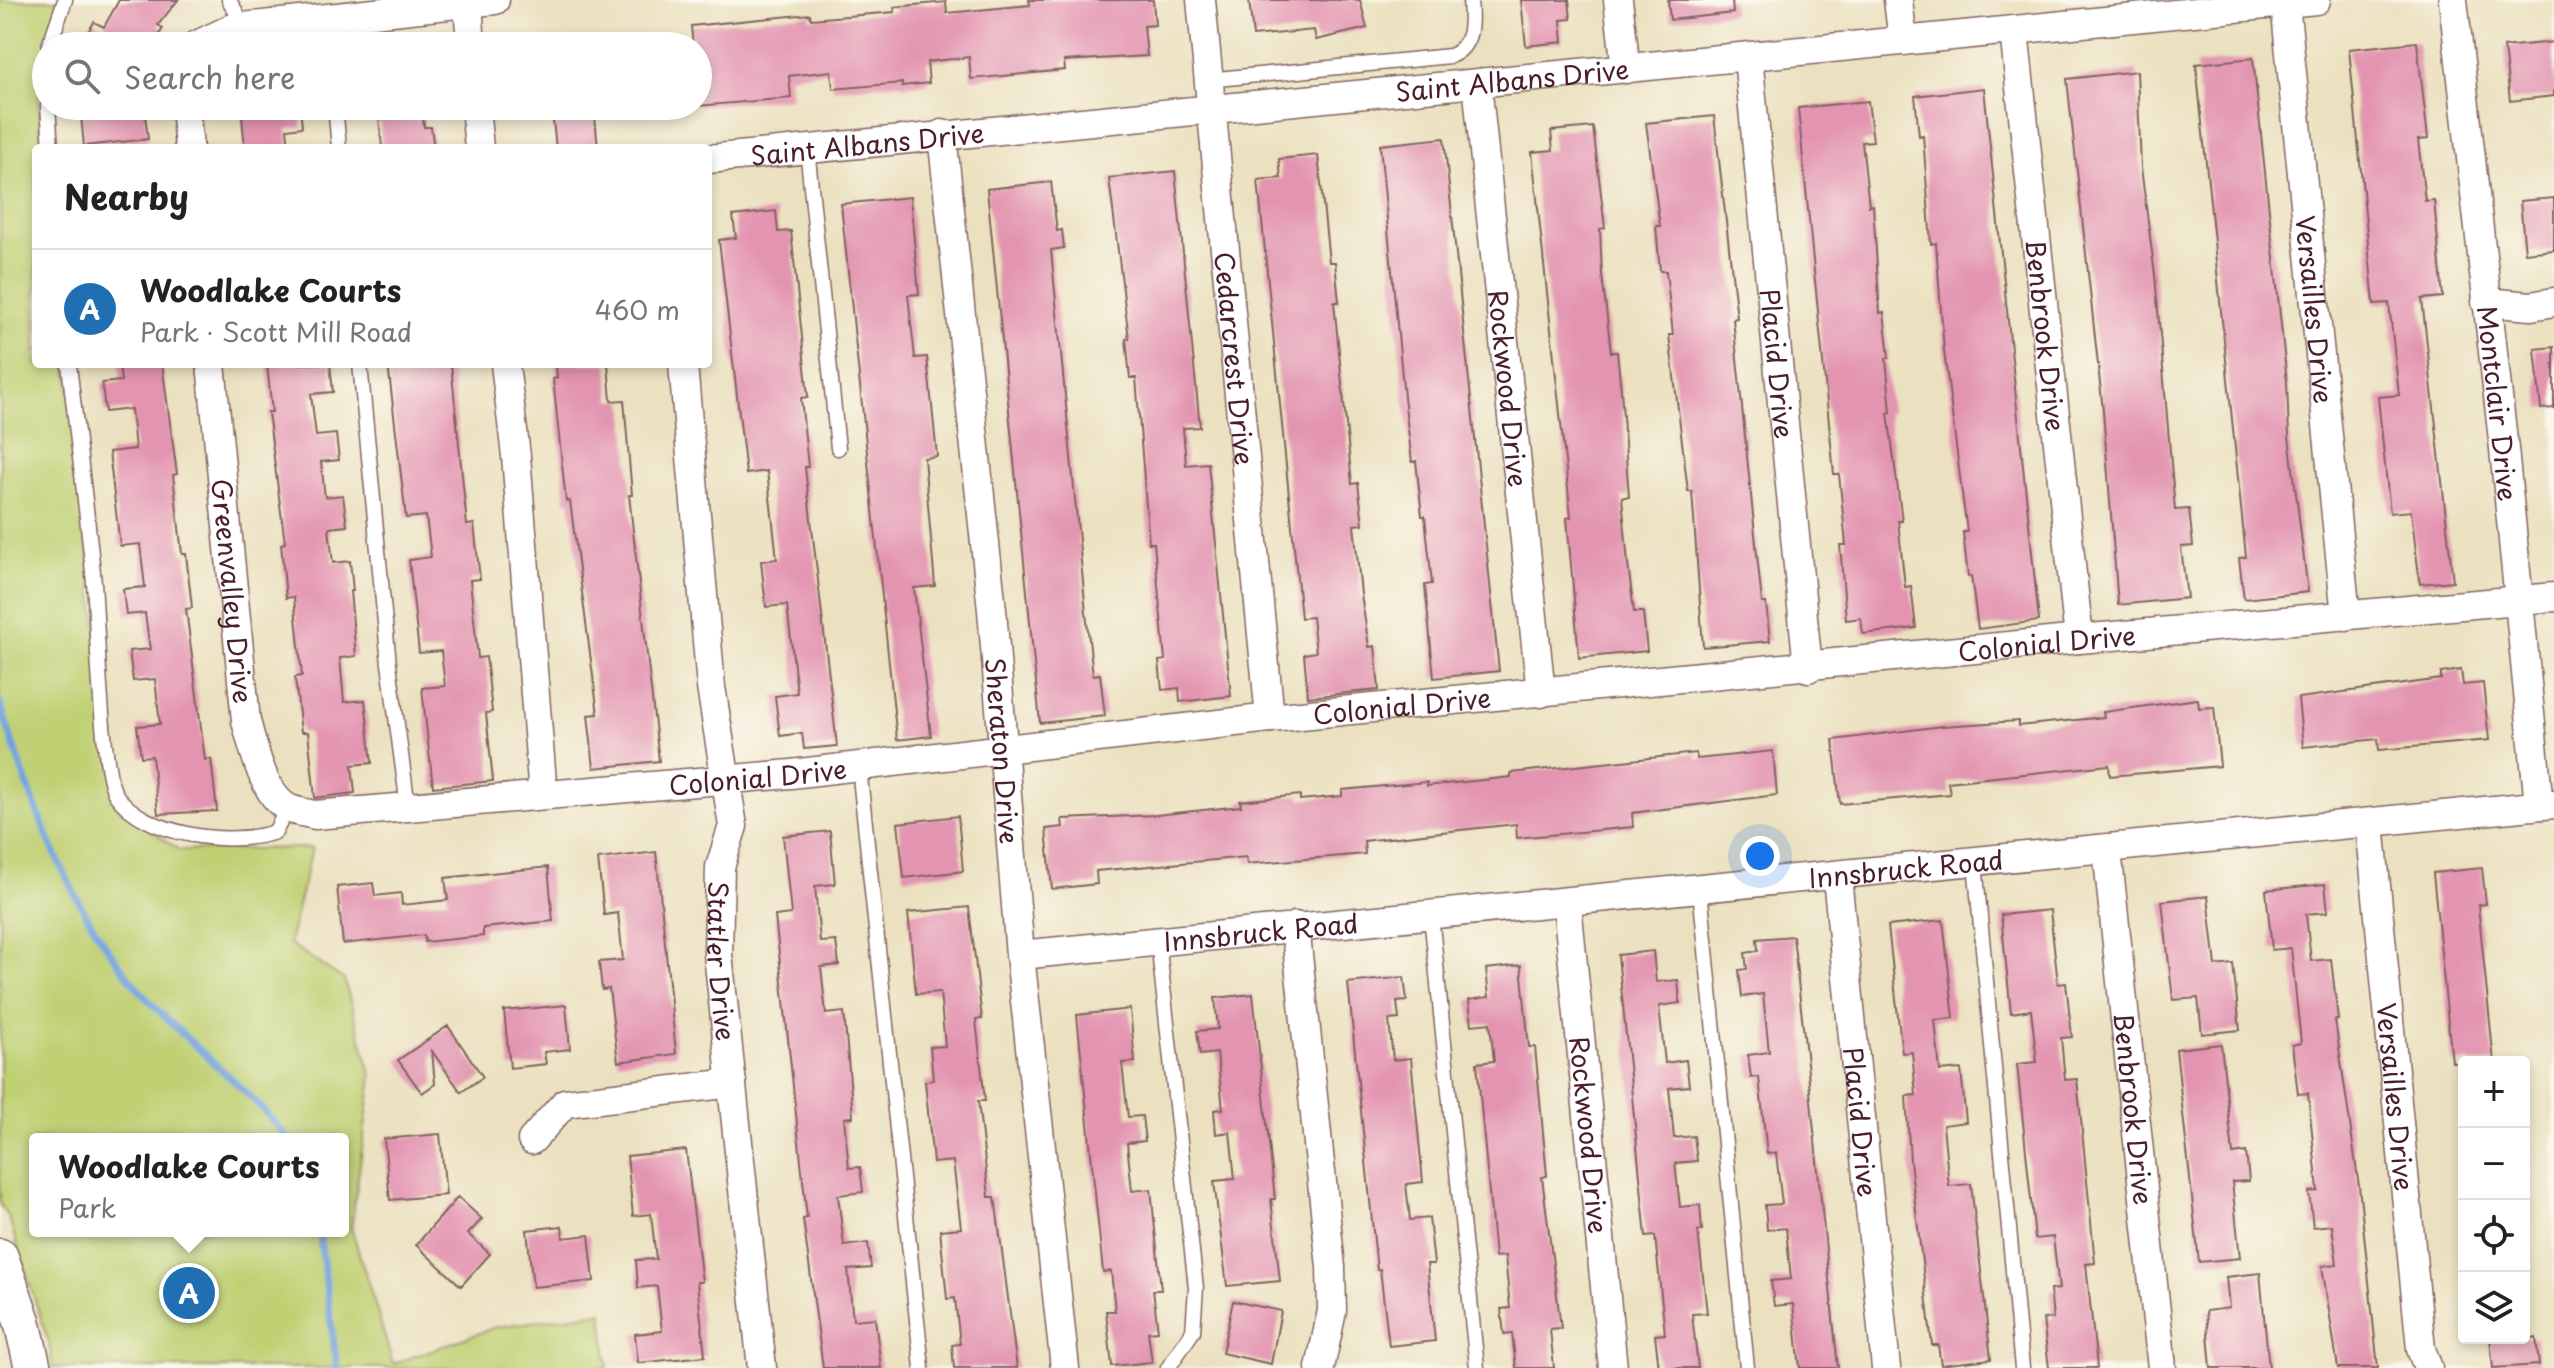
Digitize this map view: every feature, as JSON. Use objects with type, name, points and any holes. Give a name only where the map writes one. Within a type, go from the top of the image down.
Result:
[{"type":"street","name":"Cedarcrest Drive","points":[[1201,0],[1270,718]]},
{"type":"street","points":[[1618,0],[1626,69]]},
{"type":"street","points":[[1898,0],[1903,41]]},
{"type":"street","name":"Saint Albans Drive","points":[[712,159],[2014,31],[2172,7],[2316,0]]},
{"type":"street","name":"Montclair Drive","points":[[2453,0],[2518,601],[2546,805]]},
{"type":"street","points":[[231,32],[334,11],[485,1],[475,32]]},
{"type":"street","name":"Versailles Drive","points":[[2285,3],[2346,616]]},
{"type":"street","name":"Benbrook Drive","points":[[2014,31],[2079,639]]},
{"type":"street","name":"Placid Drive","points":[[1748,57],[1808,668]]},
{"type":"street","name":"Rockwood Drive","points":[[1477,84],[1541,693]]},
{"type":"street","points":[[186,120],[189,144]]},
{"type":"street","points":[[476,120],[479,144]]},
{"type":"street","name":"Sheraton Drive","points":[[942,134],[1003,750],[1020,955],[1065,1368]]},
{"type":"street","points":[[2486,302],[2531,306],[2554,302]]},
{"type":"street","name":"Greenvalley Drive","points":[[211,368],[246,721],[263,776],[287,809]]},
{"type":"street","points":[[505,368],[516,456],[543,795]]},
{"type":"street","name":"Statler Drive","points":[[683,368],[711,687],[728,779],[733,826],[720,867],[718,954],[762,1368]]},
{"type":"street","name":"Colonial Drive","points":[[287,809],[315,815],[859,767],[1270,718],[1808,668],[2079,639],[2554,597]]},
{"type":"street","name":"Innsbruck Road","points":[[1020,955],[1295,926],[1567,904],[2546,805]]},
{"type":"street","name":"Versailles Drive","points":[[2370,824],[2421,1349],[2428,1368]]},
{"type":"street","name":"Benbrook Drive","points":[[2107,850],[2162,1368]]},
{"type":"street","name":"Placid Drive","points":[[1837,877],[1886,1368]]},
{"type":"street","name":"Rockwood Drive","points":[[1567,904],[1613,1368]]},
{"type":"street","points":[[1295,926],[1331,1267],[1332,1311],[1320,1368]]},
{"type":"street","points":[[532,1140],[565,1103],[732,1083]]},
{"type":"street","points":[[0,1257],[17,1323],[33,1368]]},
{"type":"lane","points":[[54,32],[65,0]]},
{"type":"lane","points":[[229,0],[245,27]]},
{"type":"lane","points":[[1207,80],[1450,56],[1461,51],[1469,38],[1470,0]]},
{"type":"lane","points":[[331,32],[334,11]]},
{"type":"lane","points":[[49,120],[51,144]]},
{"type":"lane","points":[[336,120],[339,144]]},
{"type":"lane","points":[[807,148],[838,448]]},
{"type":"lane","points":[[69,368],[94,583],[108,765],[116,795],[152,823],[205,839],[260,837],[275,832],[287,809]]},
{"type":"lane","points":[[360,368],[389,664],[408,807]]},
{"type":"lane","points":[[859,767],[922,1368]]},
{"type":"lane","points":[[1975,863],[2022,1368]]},
{"type":"lane","points":[[1700,889],[1747,1368]]},
{"type":"lane","points":[[1431,915],[1477,1368]]},
{"type":"lane","points":[[1158,941],[1196,1288],[1193,1331],[1168,1368]]},
{"type":"green space","points":[[0,0],[64,0],[51,32],[32,32],[32,120],[40,120],[42,144],[32,144],[32,368],[67,368],[117,805],[179,850],[312,848],[289,943],[344,980],[372,1077],[351,1227],[393,1364],[496,1327],[602,1312],[608,1368],[53,1368],[49,1344],[8,1216],[0,1204]]},
{"type":"building","points":[[119,0],[178,0],[158,25],[163,28],[161,32],[88,32],[94,22],[104,27]]},
{"type":"building","points":[[1029,0],[1153,0],[1155,25],[1144,26],[1147,56],[1064,61],[1065,70],[971,79],[969,57],[927,62],[929,83],[902,86],[902,83],[833,89],[831,71],[789,76],[791,98],[712,105],[712,32],[692,32],[691,26],[810,14],[811,19],[895,12],[894,7],[946,2],[947,13],[1030,5]]},
{"type":"building","points":[[1249,0],[1360,0],[1367,28],[1316,40],[1314,30],[1253,36]]},
{"type":"building","points":[[1521,0],[1569,0],[1571,19],[1561,20],[1563,42],[1526,46]]},
{"type":"building","points":[[1668,0],[1732,0],[1733,13],[1670,20]]},
{"type":"building","points":[[2417,42],[2428,139],[2418,140],[2425,201],[2434,200],[2443,297],[2422,299],[2453,581],[2420,584],[2411,511],[2390,513],[2378,397],[2399,395],[2389,303],[2374,304],[2349,49]]},
{"type":"building","points":[[2554,42],[2554,96],[2510,101],[2504,47]]},
{"type":"building","points":[[2253,58],[2287,382],[2289,436],[2308,592],[2244,599],[2239,558],[2246,557],[2196,64]]},
{"type":"building","points":[[2137,71],[2141,168],[2155,275],[2175,510],[2189,509],[2193,546],[2181,547],[2187,598],[2118,605],[2103,411],[2067,79]]},
{"type":"building","points":[[1984,88],[2039,621],[1978,629],[1971,576],[1968,577],[1963,532],[1967,532],[1944,351],[1936,243],[1931,244],[1923,135],[1919,136],[1915,96]]},
{"type":"building","points":[[1868,101],[1873,141],[1862,142],[1869,206],[1873,205],[1880,313],[1884,312],[1889,358],[1886,358],[1891,412],[1888,413],[1902,521],[1898,521],[1905,587],[1911,586],[1916,628],[1863,634],[1861,618],[1846,620],[1840,545],[1846,545],[1839,474],[1834,474],[1798,108]]},
{"type":"building","points":[[1714,116],[1737,318],[1733,319],[1762,603],[1766,603],[1770,641],[1703,647],[1692,491],[1688,491],[1669,335],[1673,335],[1666,271],[1660,271],[1656,226],[1660,226],[1646,123]]},
{"type":"building","points":[[81,120],[146,120],[148,139],[84,144]]},
{"type":"building","points":[[242,120],[301,120],[302,127],[287,129],[289,144],[245,144]]},
{"type":"building","points":[[379,120],[423,120],[424,127],[431,127],[433,144],[382,144]]},
{"type":"building","points":[[553,120],[595,120],[598,144],[556,144]]},
{"type":"building","points":[[1593,127],[1605,228],[1600,229],[1602,275],[1611,352],[1617,352],[1621,390],[1629,497],[1622,497],[1628,564],[1634,612],[1643,612],[1647,651],[1579,658],[1567,518],[1571,517],[1532,152],[1553,150],[1551,131]]},
{"type":"building","points":[[1444,138],[1499,671],[1434,678],[1425,585],[1432,584],[1425,516],[1422,516],[1416,461],[1412,462],[1404,397],[1380,145]]},
{"type":"building","points":[[1318,155],[1329,262],[1335,262],[1339,302],[1334,302],[1352,484],[1358,483],[1363,524],[1354,525],[1361,594],[1369,647],[1375,646],[1379,690],[1308,697],[1304,654],[1316,652],[1312,617],[1301,618],[1258,180],[1281,178],[1279,159]]},
{"type":"building","points":[[1175,171],[1200,427],[1183,428],[1186,465],[1208,463],[1231,696],[1180,702],[1179,688],[1162,690],[1159,661],[1165,660],[1154,543],[1149,543],[1136,378],[1130,378],[1126,339],[1129,339],[1109,178]]},
{"type":"building","points":[[1051,182],[1057,231],[1062,230],[1064,248],[1051,250],[1086,613],[1093,675],[1100,674],[1105,716],[1040,723],[987,189]]},
{"type":"building","points":[[910,197],[919,294],[908,295],[915,358],[927,357],[937,456],[924,458],[935,586],[914,588],[931,736],[897,740],[841,204]]},
{"type":"building","points":[[2554,198],[2554,250],[2525,253],[2520,201]]},
{"type":"building","points":[[776,211],[778,232],[791,231],[808,397],[801,398],[808,467],[805,467],[837,746],[804,749],[802,733],[780,736],[775,696],[797,693],[787,605],[766,607],[761,561],[777,559],[767,471],[746,474],[719,240],[736,238],[733,216]]},
{"type":"building","points":[[2554,347],[2554,408],[2541,409],[2535,349]]},
{"type":"building","points":[[119,368],[163,368],[177,474],[173,475],[182,554],[186,554],[192,608],[186,609],[205,760],[211,759],[217,811],[158,814],[152,756],[141,757],[137,726],[160,724],[155,679],[133,681],[129,651],[150,649],[145,613],[126,615],[123,589],[145,587],[140,544],[120,546],[109,452],[135,449],[131,409],[105,412],[102,383],[121,381]]},
{"type":"building","points":[[267,368],[330,368],[333,392],[311,394],[316,436],[336,434],[339,460],[321,462],[325,497],[343,495],[347,526],[329,528],[333,563],[350,561],[353,591],[350,591],[356,656],[340,658],[344,702],[365,700],[372,763],[352,765],[355,793],[315,798],[308,732],[301,732],[295,677],[302,676],[294,597],[286,598],[281,544],[285,543],[268,412],[272,412]]},
{"type":"building","points":[[388,368],[451,368],[467,525],[474,524],[480,579],[470,580],[478,658],[486,657],[492,712],[486,713],[493,781],[433,787],[422,688],[445,686],[441,651],[419,653],[409,560],[431,557],[426,516],[406,518]]},
{"type":"building","points":[[556,368],[608,368],[611,401],[624,400],[632,495],[629,495],[659,761],[594,768],[588,715],[598,714],[570,501],[566,502],[553,379],[557,378]]},
{"type":"building","points":[[2461,670],[2463,685],[2483,683],[2489,740],[2379,750],[2378,739],[2303,747],[2298,698],[2441,679],[2441,673]]},
{"type":"building","points":[[2198,699],[2199,708],[2214,707],[2220,766],[2110,776],[2109,765],[1948,782],[1950,794],[1840,804],[1833,740],[1942,726],[2018,721],[2018,726],[2104,717],[2103,712]]},
{"type":"building","points":[[1773,751],[1777,795],[1632,813],[1633,827],[1517,838],[1516,824],[1364,841],[1365,854],[1247,864],[1246,857],[1096,871],[1097,884],[1052,889],[1046,829],[1063,827],[1062,819],[1156,815],[1241,806],[1240,801],[1300,795],[1300,800],[1342,796],[1342,790],[1427,782],[1427,786],[1511,777],[1511,773],[1696,753],[1697,759]]},
{"type":"building","points":[[958,816],[963,871],[904,878],[898,823]]},
{"type":"building","points":[[830,831],[835,884],[815,886],[820,942],[836,941],[839,965],[821,967],[826,1014],[844,1012],[853,1117],[844,1118],[849,1168],[860,1167],[863,1192],[838,1195],[844,1246],[868,1243],[871,1268],[848,1270],[853,1320],[875,1318],[881,1368],[823,1368],[803,1219],[807,1218],[775,916],[791,914],[783,836]]},
{"type":"building","points":[[656,852],[676,1054],[618,1062],[609,989],[602,990],[599,962],[623,960],[618,913],[604,915],[598,859]]},
{"type":"building","points":[[548,867],[553,921],[483,928],[483,936],[425,942],[424,935],[343,944],[337,887],[373,883],[375,896],[401,893],[402,905],[448,900],[445,878]]},
{"type":"building","points":[[2482,868],[2486,904],[2478,905],[2493,1056],[2458,1056],[2458,1062],[2452,1062],[2433,873]]},
{"type":"building","points":[[2325,884],[2328,912],[2306,914],[2311,961],[2331,959],[2338,1020],[2335,1020],[2359,1186],[2378,1368],[2338,1368],[2322,1266],[2337,1264],[2332,1225],[2313,1227],[2309,1192],[2318,1191],[2308,1093],[2298,1094],[2292,1045],[2301,1043],[2291,948],[2272,950],[2266,890]]},
{"type":"building","points":[[2208,896],[2216,966],[2233,964],[2240,1030],[2202,1034],[2198,998],[2173,1000],[2162,901]]},
{"type":"building","points":[[969,907],[982,1019],[976,1020],[985,1101],[978,1101],[989,1197],[995,1197],[1017,1368],[954,1368],[952,1345],[960,1344],[955,1298],[947,1299],[940,1230],[961,1228],[953,1161],[933,1163],[925,1081],[933,1080],[930,1047],[945,1046],[940,992],[916,994],[908,913]]},
{"type":"building","points":[[2050,910],[2058,984],[2066,983],[2072,1037],[2061,1038],[2065,1080],[2077,1079],[2095,1263],[2086,1264],[2097,1368],[2049,1368],[2043,1319],[2053,1318],[2050,1290],[2059,1289],[2053,1237],[2035,1239],[2017,1064],[2037,1062],[2031,1010],[2011,1013],[2001,915]]},
{"type":"building","points":[[1943,920],[1954,1018],[1935,1020],[1940,1071],[1961,1069],[1966,1122],[1943,1125],[1949,1186],[1971,1184],[1991,1359],[1941,1365],[1938,1345],[1932,1345],[1910,1161],[1906,1096],[1916,1095],[1912,1052],[1902,1053],[1888,926]]},
{"type":"building","points":[[1793,936],[1838,1368],[1800,1368],[1793,1304],[1774,1306],[1771,1281],[1791,1279],[1786,1228],[1767,1230],[1765,1205],[1782,1204],[1776,1153],[1767,1154],[1759,1077],[1751,1078],[1748,1055],[1769,1052],[1763,994],[1742,997],[1739,970],[1747,969],[1745,953],[1758,951],[1757,939]]},
{"type":"building","points":[[1653,951],[1656,982],[1678,980],[1680,1003],[1659,1006],[1665,1063],[1686,1060],[1689,1086],[1669,1088],[1674,1138],[1694,1136],[1697,1161],[1675,1163],[1680,1207],[1700,1205],[1702,1231],[1698,1231],[1707,1313],[1692,1314],[1698,1368],[1659,1368],[1655,1335],[1665,1334],[1655,1236],[1646,1237],[1618,955]]},
{"type":"building","points":[[1521,965],[1529,1047],[1535,1047],[1547,1176],[1542,1177],[1561,1328],[1550,1329],[1554,1368],[1516,1368],[1512,1333],[1504,1334],[1501,1309],[1510,1308],[1505,1256],[1495,1257],[1477,1063],[1494,1061],[1490,1023],[1472,1025],[1469,1000],[1489,997],[1486,969]]},
{"type":"building","points":[[1404,977],[1407,1001],[1397,1002],[1399,1019],[1389,1020],[1393,1060],[1411,1058],[1423,1182],[1406,1184],[1410,1220],[1429,1218],[1434,1264],[1427,1264],[1435,1341],[1389,1346],[1380,1269],[1377,1270],[1348,983]]},
{"type":"building","points":[[1253,994],[1275,1199],[1271,1199],[1280,1281],[1227,1286],[1214,1181],[1235,1179],[1230,1132],[1216,1134],[1214,1110],[1223,1109],[1217,1053],[1200,1055],[1197,1031],[1218,1029],[1215,998]]},
{"type":"building","points":[[566,1005],[570,1049],[544,1052],[546,1064],[510,1068],[504,1011]]},
{"type":"building","points":[[1130,1009],[1135,1062],[1122,1063],[1128,1117],[1142,1116],[1145,1141],[1127,1143],[1132,1191],[1151,1189],[1161,1290],[1153,1290],[1158,1331],[1148,1332],[1152,1362],[1112,1366],[1106,1311],[1115,1311],[1111,1271],[1103,1272],[1077,1015]]},
{"type":"building","points":[[448,1026],[483,1077],[461,1092],[432,1051],[435,1084],[422,1093],[398,1060]]},
{"type":"building","points":[[2221,1044],[2233,1154],[2246,1152],[2249,1181],[2232,1182],[2240,1258],[2199,1262],[2176,1049]]},
{"type":"building","points":[[440,1134],[446,1195],[390,1200],[384,1139]]},
{"type":"building","points":[[686,1150],[702,1282],[697,1282],[705,1356],[638,1363],[635,1334],[662,1331],[657,1286],[638,1288],[636,1260],[656,1259],[651,1214],[633,1216],[627,1156]]},
{"type":"building","points":[[458,1197],[482,1219],[468,1234],[490,1254],[461,1286],[416,1245]]},
{"type":"building","points":[[562,1226],[563,1238],[589,1235],[594,1281],[533,1287],[527,1230]]},
{"type":"building","points":[[2260,1273],[2269,1368],[2211,1368],[2206,1311],[2229,1308],[2226,1277]]},
{"type":"building","points":[[1233,1301],[1281,1311],[1271,1364],[1222,1353]]},
{"type":"building","points":[[2530,1338],[2536,1338],[2539,1365],[2493,1368],[2491,1344],[2530,1344]]},
{"type":"waterway","points":[[0,703],[40,818],[94,927],[141,992],[254,1100],[283,1133]]},
{"type":"waterway","points":[[320,1237],[337,1368]]},
{"type":"place","name":"Woodlake Courts","points":[[189,1293]]}]
